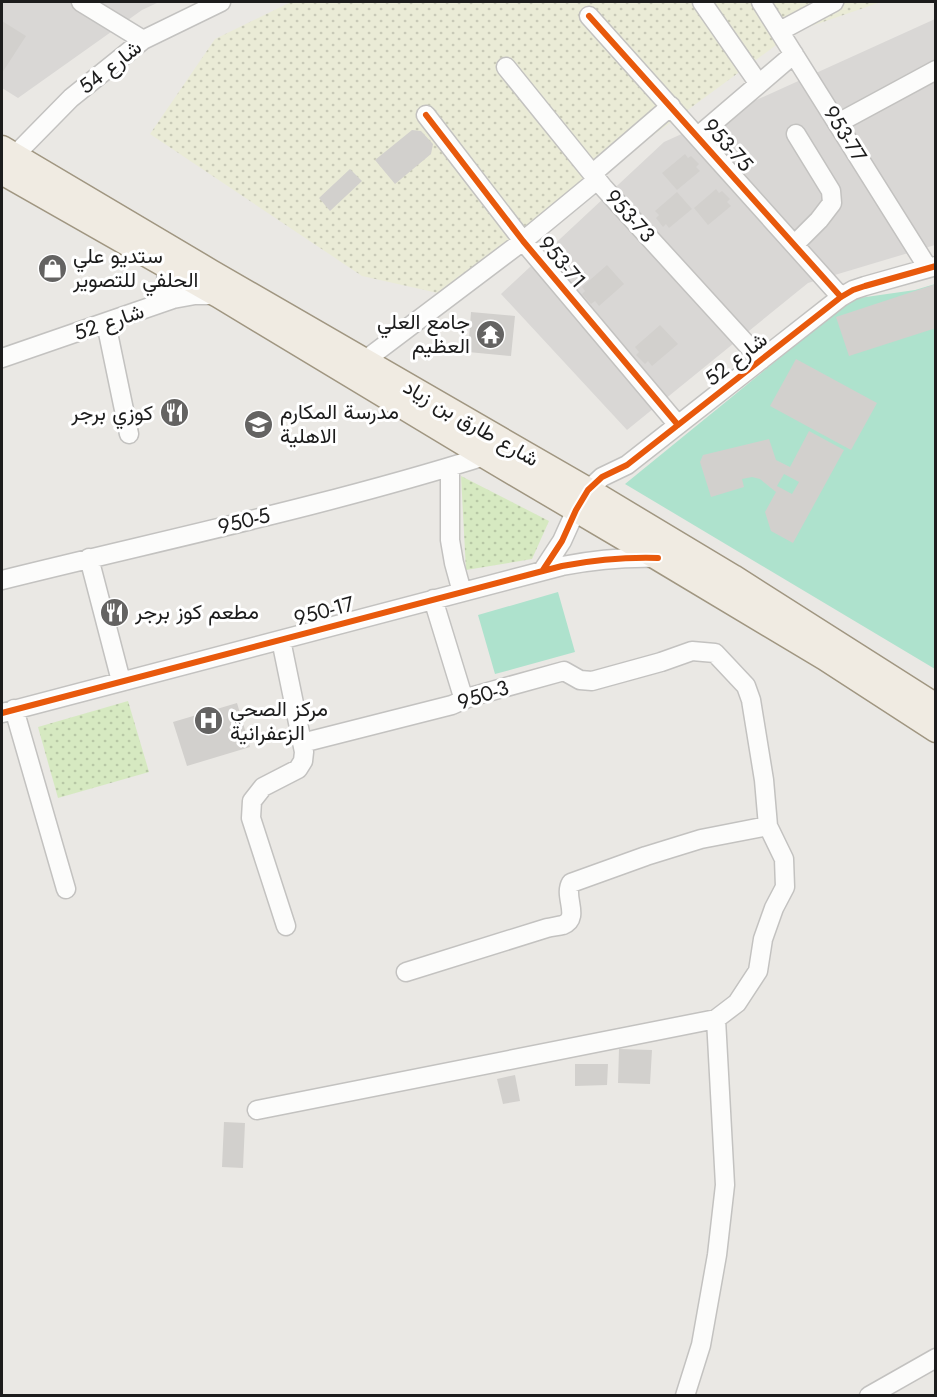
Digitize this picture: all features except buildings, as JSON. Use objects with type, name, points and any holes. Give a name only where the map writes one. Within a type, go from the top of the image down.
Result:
[{"type":"main road","name":"شارع طارق بن زياد","points":[[6,158],[167,266],[485,456],[582,500],[733,577],[936,706]]},
{"type":"main road","name":"شارع طارق بن زياد","points":[[6,158],[364,361],[582,500],[658,558],[825,658],[936,730]]},
{"type":"street","points":[[81,2],[143,40]]},
{"type":"street","name":"شارع 54","points":[[6,158],[71,98],[143,40],[221,2]]},
{"type":"street","points":[[702,2],[759,84]]},
{"type":"street","name":"953-77","points":[[761,2],[932,267]]},
{"type":"street","points":[[780,31],[834,2]]},
{"type":"street","name":"953-75","points":[[589,16],[841,297]]},
{"type":"street","points":[[698,136],[794,54]]},
{"type":"street","name":"953-73","points":[[506,67],[595,177],[761,360]]},
{"type":"street","points":[[837,123],[936,70]]},
{"type":"street","points":[[364,361],[523,241],[671,106]]},
{"type":"street","name":"953-71","points":[[426,115],[523,241],[678,424]]},
{"type":"street","points":[[795,244],[832,203],[831,191],[796,134]]},
{"type":"street","points":[[162,303],[167,266]]},
{"type":"street","name":"شارع 52","points":[[582,500],[595,482],[627,465],[841,297],[865,286],[932,267]]},
{"type":"street","name":"شارع 52","points":[[2,358],[162,303],[195,295],[218,295]]},
{"type":"street","points":[[106,323],[129,434]]},
{"type":"street","name":"950-5","points":[[2,580],[316,503],[485,456]]},
{"type":"street","points":[[450,467],[450,540],[462,592]]},
{"type":"street","points":[[543,570],[562,541],[582,500]]},
{"type":"street","points":[[89,558],[121,681]]},
{"type":"street","name":"950-17","points":[[8,711],[543,570],[600,560],[658,558]]},
{"type":"street","points":[[433,599],[464,700]]},
{"type":"street","points":[[280,639],[304,752],[303,761],[298,769],[263,788],[252,801],[251,818],[286,926]]},
{"type":"street","name":"950-3","points":[[302,743],[452,705],[564,670],[580,680],[592,681],[692,651],[715,654],[746,686],[751,700],[764,780],[768,826]]},
{"type":"street","points":[[8,711],[66,889]]},
{"type":"street","points":[[257,1110],[716,1018],[737,1003],[758,971],[763,939],[774,908],[785,887],[784,860],[768,826],[701,839],[571,883],[568,887],[568,896],[572,911],[571,918],[566,924],[406,972]]},
{"type":"street","points":[[686,1395],[701,1345],[717,1255],[725,1185],[716,1018]]},
{"type":"street","points":[[869,1395],[936,1358]]},
{"type":"shaded area","points":[[2,2],[159,2],[142,10],[18,98],[2,88]]},
{"type":"shaded area","points":[[935,19],[935,245],[808,283],[627,430],[501,294],[664,142]]},
{"type":"green space","points":[[291,2],[881,2],[794,32],[438,293],[362,276],[150,134],[215,39]]},
{"type":"green space","points":[[935,284],[935,669],[625,484],[852,299],[915,290]]},
{"type":"green space","points":[[461,476],[549,521],[532,559],[466,570]]},
{"type":"green space","points":[[558,592],[575,652],[495,674],[478,615]]},
{"type":"green space","points":[[128,701],[149,772],[58,798],[38,727]]},
{"type":"cycle path","points":[[589,16],[841,297]]},
{"type":"cycle path","points":[[426,115],[523,241],[678,425]]},
{"type":"cycle path","points":[[543,570],[562,541],[588,490],[602,477],[627,465],[841,297],[865,286],[936,266]]},
{"type":"cycle path","points":[[2,713],[562,566],[610,559],[658,558]]},
{"type":"place","name":"ستديو علي الحلفي للتصوير","points":[[52,268]]},
{"type":"place","name":"جامع العلي العظيم","points":[[491,334]]},
{"type":"place","name":"كوزي برجر","points":[[174,413]]},
{"type":"place","name":"مدرسة المكارم الاهلية","points":[[259,424]]},
{"type":"place","name":"مطعم كوز برجر","points":[[114,612]]},
{"type":"place","name":"مركز الصحي الزعفرانية","points":[[209,721]]}]
